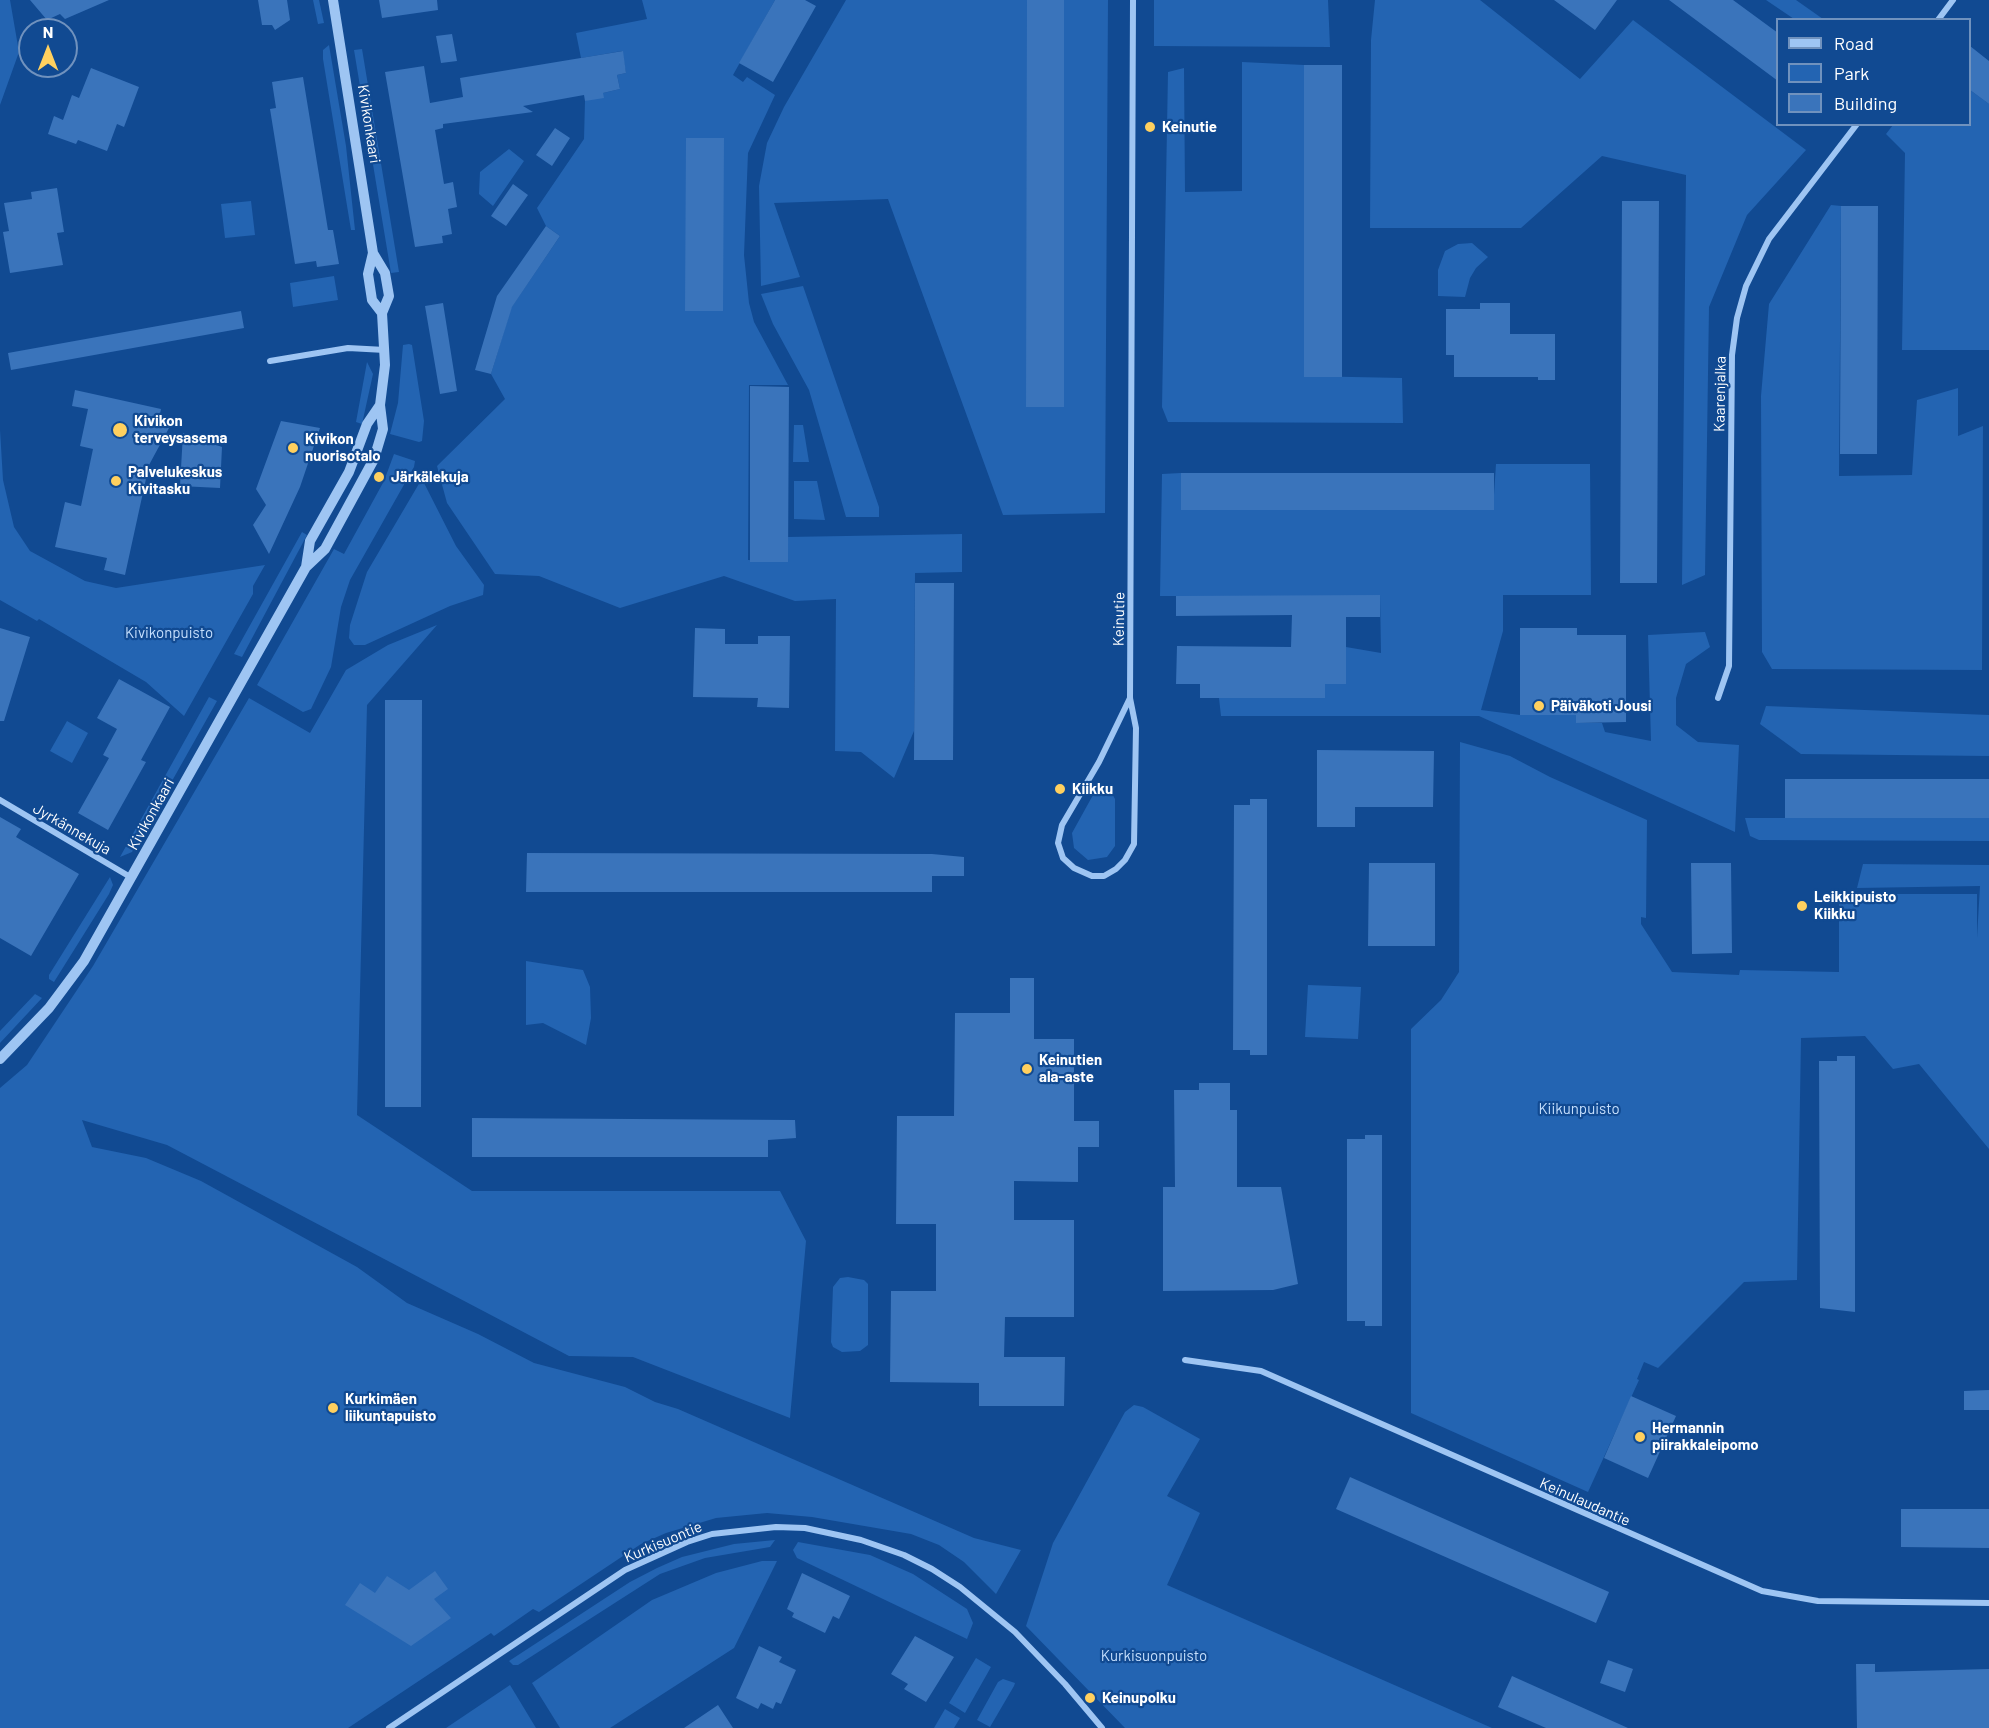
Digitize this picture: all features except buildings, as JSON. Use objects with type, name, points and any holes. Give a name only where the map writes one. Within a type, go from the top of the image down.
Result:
[{"type":"street","name":"Kivikonkaari","points":[[0,1059],[49,1008],[78,970],[306,567],[325,549],[374,459],[383,429],[380,405],[385,350],[382,313],[389,296],[385,273],[373,253],[333,0]]},
{"type":"street","name":"Keinutie","points":[[1130,698],[1099,762],[1062,825],[1058,843],[1063,858],[1074,868],[1092,876],[1104,876],[1116,869],[1125,860],[1134,844],[1136,728],[1130,698],[1133,0]]},
{"type":"street","points":[[1940,18],[1953,0]]},
{"type":"street","name":"Kaarenjalka","points":[[1718,698],[1730,666],[1732,355],[1737,318],[1746,286],[1769,239],[1855,126]]},
{"type":"street","name":"Kivikonkaari","points":[[373,253],[368,274],[372,300],[382,313]]},
{"type":"street","points":[[270,361],[348,348],[385,350]]},
{"type":"street","name":"Kivikonkaari","points":[[306,567],[310,541],[349,472],[367,423],[380,405]]},
{"type":"street","name":"Jyrkännekuja","points":[[0,800],[132,878]]},
{"type":"street","name":"Keinulaudantie","points":[[1185,1360],[1261,1371],[1762,1591],[1818,1601],[1989,1603]]},
{"type":"street","name":"Kurkisuontie","points":[[389,1728],[625,1570],[687,1542],[712,1534],[776,1527],[805,1528],[861,1540],[904,1555],[932,1569],[960,1587],[1015,1632],[1065,1684],[1102,1728]]},
{"type":"green space","points":[[0,0],[10,0],[18,55],[0,105]]},
{"type":"green space","points":[[313,0],[319,0],[324,23],[318,24]]},
{"type":"green space","points":[[642,0],[775,0],[733,75],[743,82],[747,77],[775,95],[748,153],[744,255],[749,303],[754,322],[788,385],[749,385],[748,560],[787,561],[787,537],[962,534],[962,572],[915,573],[914,731],[894,778],[861,752],[835,751],[836,599],[795,601],[724,576],[620,608],[539,576],[495,574],[447,503],[437,466],[505,399],[491,374],[511,308],[560,236],[546,226],[537,208],[584,139],[585,101],[620,89],[617,75],[626,73],[622,51],[581,58],[576,33],[647,19]]},
{"type":"green space","points":[[846,0],[1108,0],[1105,513],[1003,515],[888,199],[774,203],[800,277],[761,286],[759,186],[767,143],[784,107]]},
{"type":"green space","points":[[1154,0],[1328,0],[1330,47],[1154,46]]},
{"type":"green space","points":[[1375,0],[1480,0],[1580,79],[1633,20],[1806,150],[1747,215],[1709,307],[1705,575],[1682,585],[1686,175],[1602,156],[1521,228],[1370,228],[1371,40]]},
{"type":"green space","points":[[1766,0],[1796,0],[1822,18],[1793,18]]},
{"type":"green space","points":[[329,45],[346,146],[355,230],[351,230],[323,59],[323,50]]},
{"type":"green space","points":[[362,49],[399,272],[391,273],[354,50]]},
{"type":"green space","points":[[1242,62],[1304,65],[1304,376],[1402,378],[1403,423],[1168,422],[1162,407],[1168,72],[1184,68],[1185,192],[1242,191]]},
{"type":"green space","points":[[1971,91],[1989,104],[1989,350],[1902,350],[1905,153],[1886,134],[1892,126],[1971,126]]},
{"type":"green space","points":[[509,149],[524,161],[493,206],[479,194],[480,172]]},
{"type":"green space","points":[[251,201],[255,235],[225,238],[221,204]]},
{"type":"green space","points":[[1831,205],[1841,206],[1839,476],[1912,475],[1917,400],[1958,388],[1958,436],[1983,426],[1982,670],[1772,669],[1762,652],[1761,396],[1769,304]]},
{"type":"green space","points":[[1472,243],[1488,257],[1476,268],[1470,278],[1465,297],[1438,296],[1438,270],[1445,251],[1458,244]]},
{"type":"green space","points":[[334,276],[338,300],[293,307],[290,283]]},
{"type":"green space","points":[[803,286],[879,507],[879,517],[846,517],[809,390],[773,324],[761,294]]},
{"type":"green space","points":[[403,345],[412,345],[424,421],[422,441],[419,442],[390,434],[398,403]]},
{"type":"green space","points":[[367,362],[373,374],[362,424],[356,422]]},
{"type":"green space","points":[[794,425],[803,425],[809,462],[793,462]]},
{"type":"green space","name":"Kivikonpuisto","points":[[0,430],[3,480],[14,527],[30,551],[85,581],[116,588],[265,565],[253,586],[253,594],[184,716],[146,682],[39,619],[37,621],[0,600]]},
{"type":"green space","points":[[394,454],[415,461],[414,467],[350,580],[341,607],[331,667],[311,709],[303,712],[257,685],[334,549],[344,554],[384,481]]},
{"type":"green space","points":[[1496,464],[1590,464],[1591,595],[1503,595],[1503,631],[1481,710],[1520,715],[1576,715],[1576,723],[1602,723],[1605,732],[1651,741],[1648,635],[1705,632],[1710,647],[1686,664],[1676,698],[1676,725],[1698,742],[1739,745],[1735,832],[1479,716],[1221,716],[1219,698],[1325,698],[1325,684],[1345,684],[1346,647],[1381,653],[1380,596],[1160,596],[1162,474],[1181,473],[1181,510],[1493,510]]},
{"type":"green space","points":[[423,481],[456,546],[484,585],[483,595],[450,606],[365,645],[354,645],[349,638],[350,625],[367,572],[420,482]]},
{"type":"green space","points":[[794,481],[817,481],[825,520],[794,519]]},
{"type":"green space","points":[[302,532],[307,535],[242,657],[234,654]]},
{"type":"green space","points":[[437,625],[367,705],[357,1115],[472,1191],[780,1191],[806,1241],[790,1418],[633,1357],[569,1356],[167,1145],[82,1120],[92,1147],[146,1158],[201,1181],[357,1267],[407,1303],[478,1334],[534,1363],[625,1387],[655,1402],[678,1409],[974,1538],[1021,1550],[996,1594],[964,1562],[939,1545],[911,1534],[812,1517],[767,1513],[716,1518],[666,1533],[641,1544],[539,1612],[533,1609],[494,1636],[491,1633],[348,1728],[0,1728],[0,1088],[27,1065],[93,966],[249,698],[310,733],[346,670],[388,645]]},
{"type":"green space","points":[[209,697],[217,701],[132,852],[120,857]]},
{"type":"green space","points":[[1766,706],[1989,715],[1989,756],[1801,754],[1760,724]]},
{"type":"green space","points":[[67,721],[88,733],[72,763],[50,751]]},
{"type":"green space","name":"Kiikunpuisto","points":[[1460,742],[1510,756],[1550,777],[1647,820],[1646,918],[1641,917],[1641,924],[1672,972],[1739,975],[1740,970],[1839,972],[1839,894],[1977,894],[1977,938],[1980,886],[1857,888],[1863,864],[1989,865],[1989,1149],[1919,1064],[1893,1069],[1865,1036],[1801,1038],[1797,1280],[1744,1282],[1658,1368],[1644,1362],[1637,1379],[1639,1380],[1588,1492],[1411,1413],[1411,1029],[1441,1000],[1459,972]]},
{"type":"green space","points":[[1100,790],[1111,792],[1115,799],[1115,846],[1107,857],[1088,860],[1074,848],[1072,833],[1093,795]]},
{"type":"green space","points":[[1745,818],[1989,818],[1989,841],[1759,840],[1750,836]]},
{"type":"green space","points":[[110,877],[113,885],[109,894],[54,982],[49,979],[49,975]]},
{"type":"green space","points":[[526,961],[583,970],[590,987],[591,1018],[586,1045],[543,1023],[526,1025]]},
{"type":"green space","points":[[1308,985],[1361,987],[1358,1039],[1305,1037]]},
{"type":"green space","points":[[35,994],[42,998],[0,1043],[0,1031]]},
{"type":"green space","points":[[840,1278],[864,1280],[868,1284],[868,1345],[860,1351],[842,1352],[833,1347],[831,1342],[833,1287]]},
{"type":"green space","name":"Kurkisuonpuisto","points":[[1134,1405],[1143,1407],[1200,1439],[1167,1496],[1200,1513],[1167,1585],[1492,1728],[1125,1728],[1026,1626],[1053,1543],[1125,1412]]},
{"type":"green space","points":[[775,1540],[770,1547],[705,1558],[660,1574],[518,1665],[513,1665],[509,1661],[630,1582],[657,1568],[682,1557],[734,1544]]},
{"type":"green space","points":[[798,1542],[870,1555],[913,1574],[967,1609],[973,1623],[967,1639],[797,1558],[793,1550]]},
{"type":"green space","points":[[762,1561],[777,1561],[734,1648],[610,1728],[560,1728],[532,1683],[652,1600],[716,1573]]},
{"type":"green space","points":[[976,1658],[991,1667],[965,1713],[949,1703]]},
{"type":"green space","points":[[1003,1679],[1015,1683],[990,1727],[977,1720],[998,1682]]},
{"type":"green space","points":[[510,1685],[536,1728],[446,1728]]},
{"type":"green space","points":[[945,1709],[960,1718],[954,1728],[934,1728]]},
{"type":"place","name":"Keinutie","points":[[1150,127]]},
{"type":"place","name":"Kivikon terveysasema","points":[[120,430]]},
{"type":"place","name":"Kivikon nuorisotalo","points":[[293,448]]},
{"type":"place","name":"Järkälekuja","points":[[379,477]]},
{"type":"place","name":"Palvelukeskus Kivitasku","points":[[116,481]]},
{"type":"place","name":"Päiväkoti Jousi","points":[[1539,706]]},
{"type":"place","name":"Kiikku","points":[[1060,789]]},
{"type":"place","name":"Leikkipuisto Kiikku","points":[[1802,906]]},
{"type":"place","name":"Keinutien ala-aste","points":[[1027,1069]]},
{"type":"place","name":"Kurkimäen liikuntapuisto","points":[[333,1408]]},
{"type":"place","name":"Hermannin piirakkaleipomo","points":[[1640,1437]]},
{"type":"place","name":"Keinupolku","points":[[1090,1698]]}]
